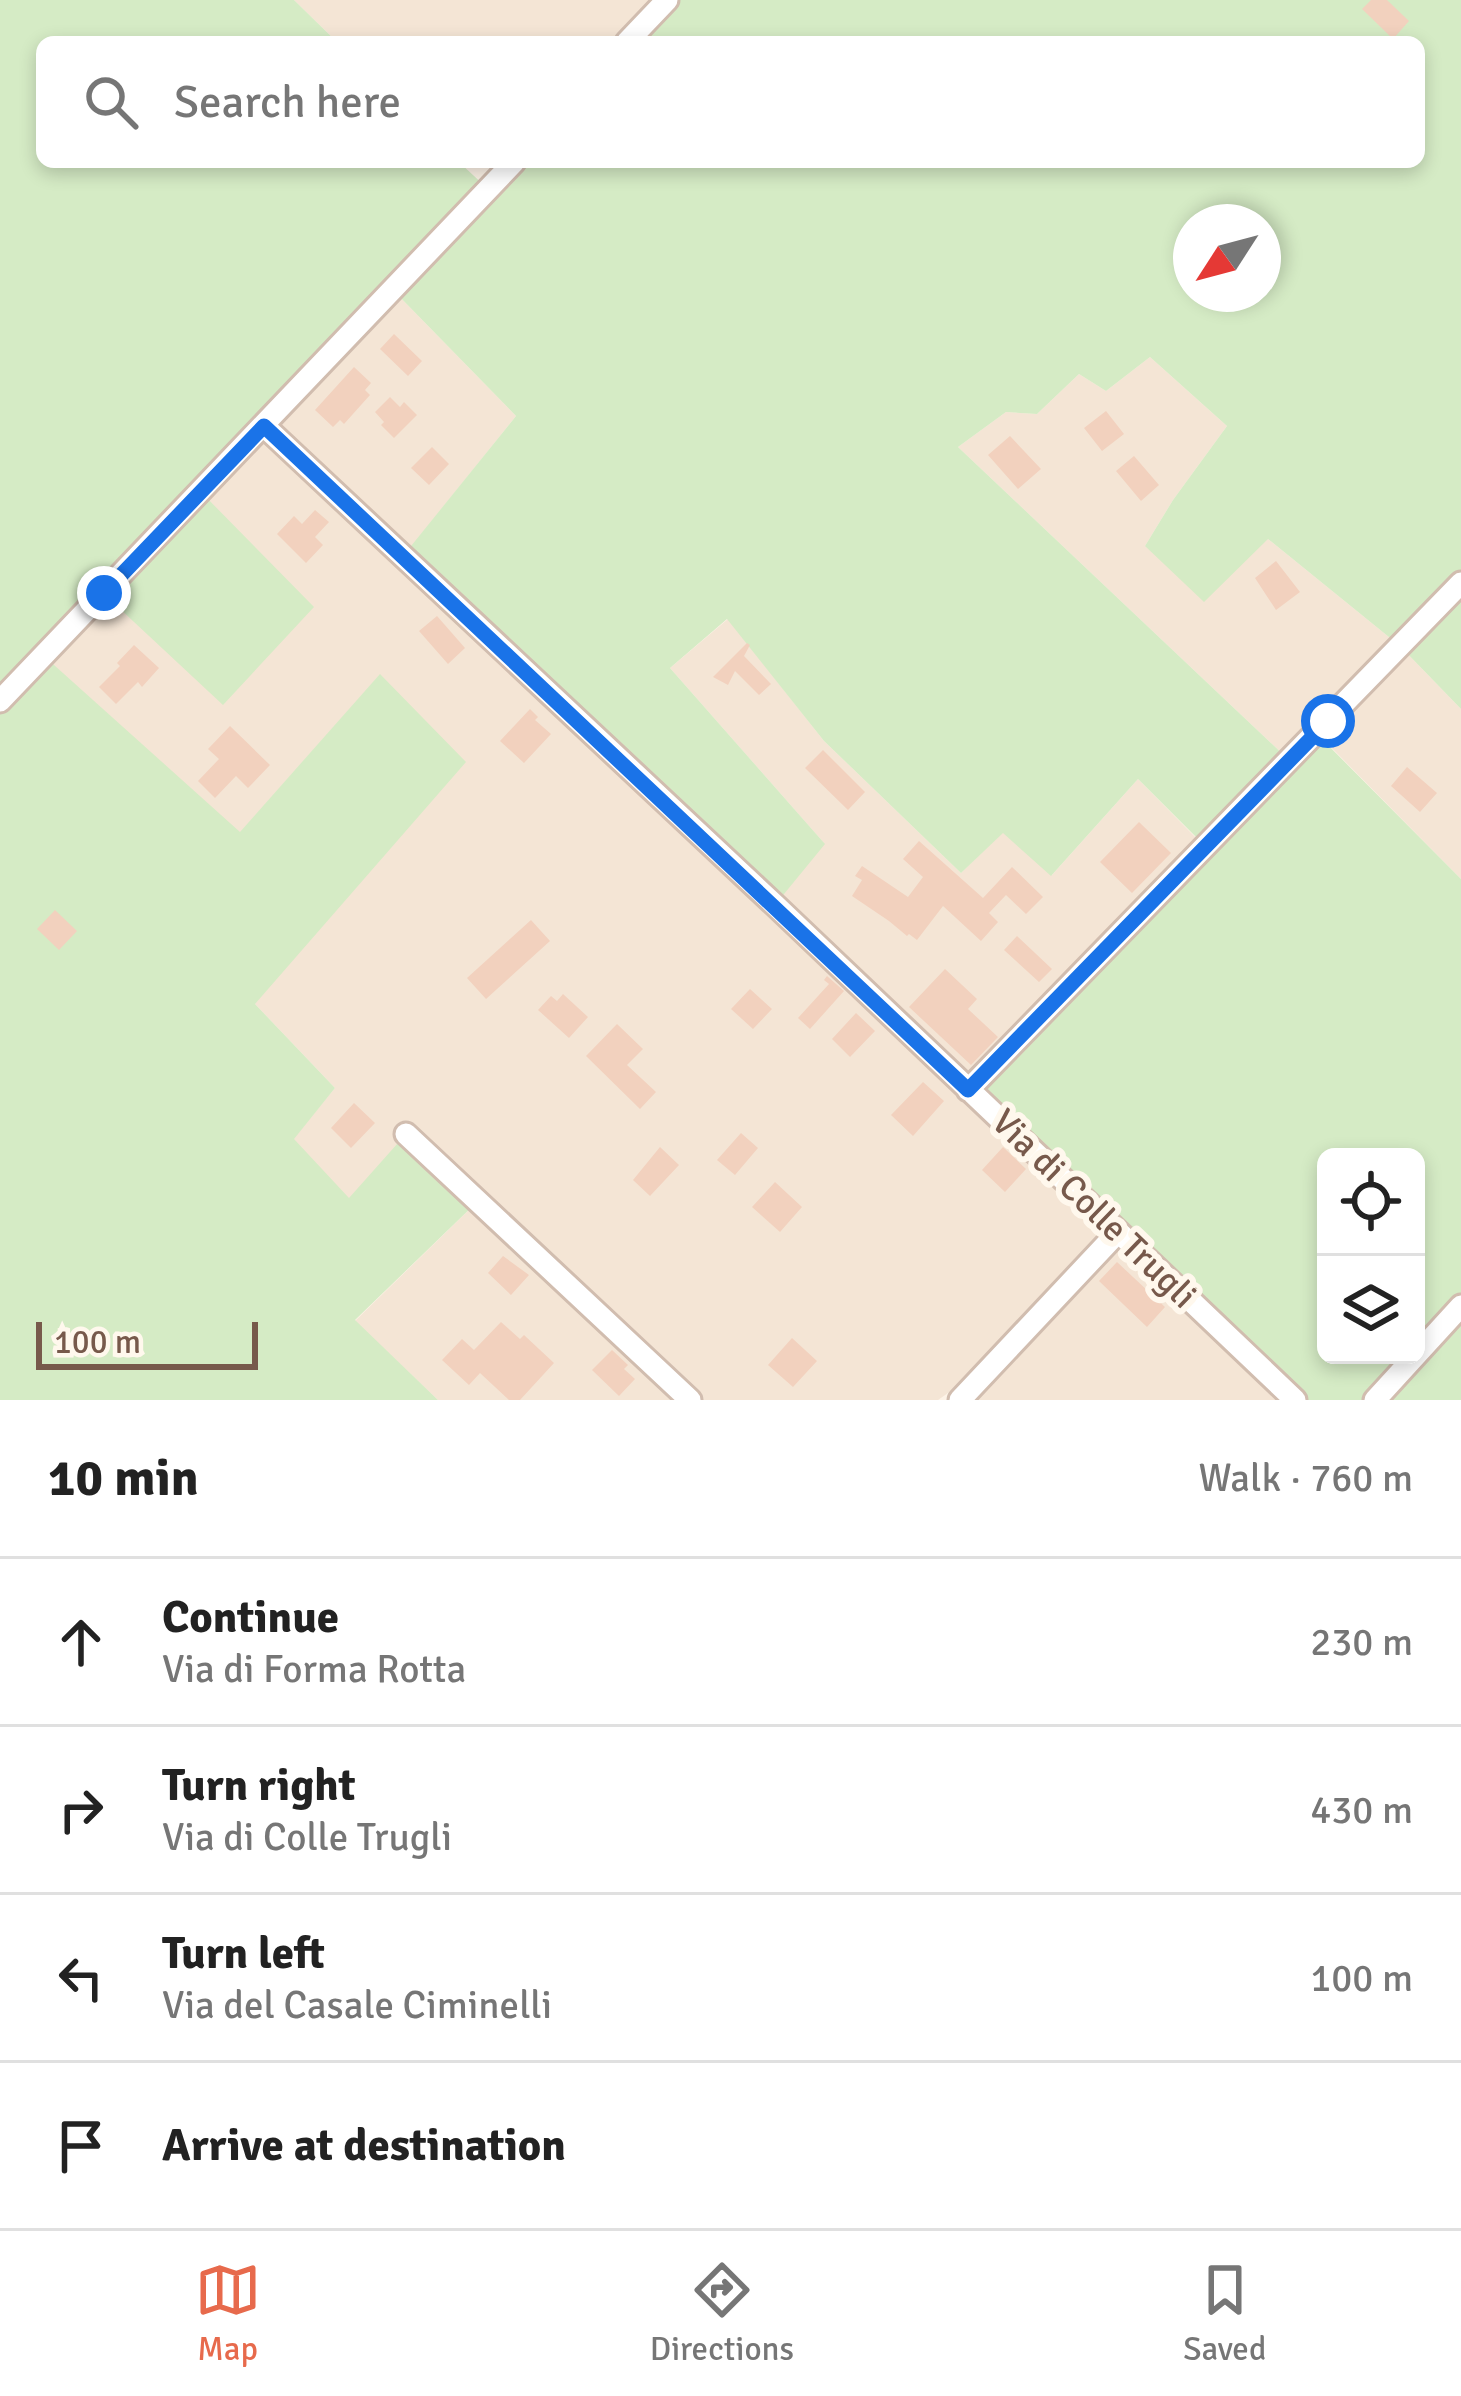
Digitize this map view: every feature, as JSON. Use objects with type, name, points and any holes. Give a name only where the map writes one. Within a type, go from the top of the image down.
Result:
[{"type":"street","points":[[633,36],[667,0]]},
{"type":"street","points":[[0,701],[508,168]]},
{"type":"street","name":"Via di Colle Trugli","points":[[264,426],[1294,1400]]},
{"type":"street","points":[[968,1090],[1461,583]]},
{"type":"street","points":[[406,1134],[690,1400]]},
{"type":"street","points":[[960,1400],[1118,1232]]},
{"type":"street","points":[[1375,1400],[1461,1306]]},
{"type":"shaded area","points":[[294,0],[667,0],[633,36],[331,36]]},
{"type":"shaded area","points":[[393,290],[516,416],[403,557],[824,843],[670,668],[728,619],[824,741],[961,873],[1003,832],[1052,875],[1138,779],[1205,847],[1295,1400],[960,1400],[995,1360],[938,1400],[438,1400],[355,1321],[477,1202],[349,1199],[293,1139],[335,1088],[255,1004],[380,675],[240,833],[43,656],[104,593],[223,704],[201,493]]},
{"type":"shaded area","points":[[1150,357],[1227,426],[1145,546],[1268,539],[1400,646],[1461,709],[1461,879],[1317,733],[1289,760],[958,447],[1006,412],[1037,414],[1079,374],[1106,391]]},
{"type":"green space","points":[[0,0],[294,0],[331,36],[36,36],[36,168],[465,168],[488,189],[508,168],[1425,168],[1425,36],[633,36],[666,0],[1461,0],[1461,709],[1400,646],[1268,539],[1204,602],[1145,546],[1227,426],[1150,357],[1106,391],[1079,374],[1037,414],[1006,412],[958,447],[1289,760],[1316,733],[1461,879],[1461,1306],[1453,1315],[1461,1323],[1461,1400],[1295,1400],[968,1090],[1205,846],[1138,779],[1051,876],[1003,833],[961,873],[824,741],[727,619],[670,668],[825,844],[775,905],[403,556],[516,416],[393,290],[201,492],[314,607],[223,705],[104,594],[44,656],[240,832],[380,674],[466,762],[255,1004],[335,1088],[294,1139],[349,1198],[406,1134],[478,1201],[355,1320],[438,1400],[0,1400]]},
{"type":"building","points":[[1371,0],[1387,0],[1409,21],[1390,36],[1362,9]]},
{"type":"building","points":[[394,334],[422,361],[408,376],[380,349]]},
{"type":"building","points":[[354,367],[371,383],[365,390],[370,395],[344,424],[340,420],[333,427],[315,410]]},
{"type":"building","points":[[390,397],[400,407],[404,402],[417,415],[394,438],[375,412]]},
{"type":"building","points":[[1106,411],[1124,434],[1102,451],[1084,428]]},
{"type":"building","points":[[1010,436],[1041,469],[1018,489],[988,455]]},
{"type":"building","points":[[432,447],[449,464],[429,485],[411,468]]},
{"type":"building","points":[[1134,456],[1159,485],[1141,501],[1116,471]]},
{"type":"building","points":[[315,510],[329,522],[315,537],[323,545],[306,563],[277,534],[294,516],[302,524]]},
{"type":"building","points":[[1276,561],[1300,592],[1276,610],[1255,578]]},
{"type":"building","points":[[437,616],[465,648],[448,664],[419,631]]},
{"type":"building","points":[[747,643],[744,656],[771,684],[759,695],[735,671],[728,685],[713,677]]},
{"type":"building","points":[[134,645],[159,668],[142,687],[138,682],[116,704],[99,687]]},
{"type":"building","points":[[530,709],[551,734],[524,763],[500,741]]},
{"type":"building","points":[[230,726],[270,765],[248,788],[236,776],[215,798],[198,781],[219,759],[208,749]]},
{"type":"building","points":[[823,750],[865,792],[848,810],[805,768]]},
{"type":"building","points":[[1407,767],[1437,793],[1420,812],[1391,786]]},
{"type":"building","points":[[1139,822],[1171,853],[1132,893],[1100,862]]},
{"type":"building","points":[[919,841],[983,898],[1012,867],[1043,897],[1026,914],[1006,895],[989,913],[998,922],[981,941],[943,906],[917,940],[907,936],[852,896],[862,880],[855,876],[862,866],[908,897],[923,877],[903,859]]},
{"type":"building","points":[[55,910],[77,931],[59,950],[37,929]]},
{"type":"building","points":[[531,920],[550,941],[486,999],[467,978]]},
{"type":"building","points":[[1017,936],[1052,969],[1039,982],[1004,950]]},
{"type":"building","points":[[945,969],[977,999],[968,1009],[998,1037],[971,1065],[909,1007]]},
{"type":"building","points":[[827,976],[844,991],[810,1029],[798,1018],[829,984],[824,980]]},
{"type":"building","points":[[750,989],[772,1009],[753,1029],[731,1009]]},
{"type":"building","points":[[563,994],[588,1017],[569,1038],[538,1010],[551,996],[557,1001]]},
{"type":"building","points":[[856,1013],[875,1031],[850,1057],[832,1039]]},
{"type":"building","points":[[617,1024],[643,1049],[627,1065],[656,1092],[640,1109],[586,1056]]},
{"type":"building","points":[[923,1082],[944,1101],[913,1136],[891,1115]]},
{"type":"building","points":[[354,1103],[375,1123],[351,1148],[331,1128]]},
{"type":"building","points":[[741,1133],[758,1148],[735,1175],[717,1160]]},
{"type":"building","points":[[660,1147],[679,1165],[650,1196],[633,1180]]},
{"type":"building","points":[[1003,1147],[1026,1169],[1005,1192],[982,1170]]},
{"type":"building","points":[[775,1182],[802,1207],[780,1232],[752,1207]]},
{"type":"building","points":[[503,1256],[529,1275],[511,1295],[488,1273]]},
{"type":"building","points":[[1117,1262],[1165,1307],[1147,1327],[1099,1281]]},
{"type":"building","points":[[501,1322],[520,1339],[524,1335],[554,1363],[520,1400],[509,1400],[480,1373],[469,1385],[442,1360],[462,1339],[474,1350]]},
{"type":"building","points":[[792,1338],[817,1361],[793,1387],[768,1365]]},
{"type":"building","points":[[612,1350],[635,1379],[619,1396],[592,1370]]},
{"type":"route","points":[[104,593],[264,426],[968,1090],[1328,721]]}]
